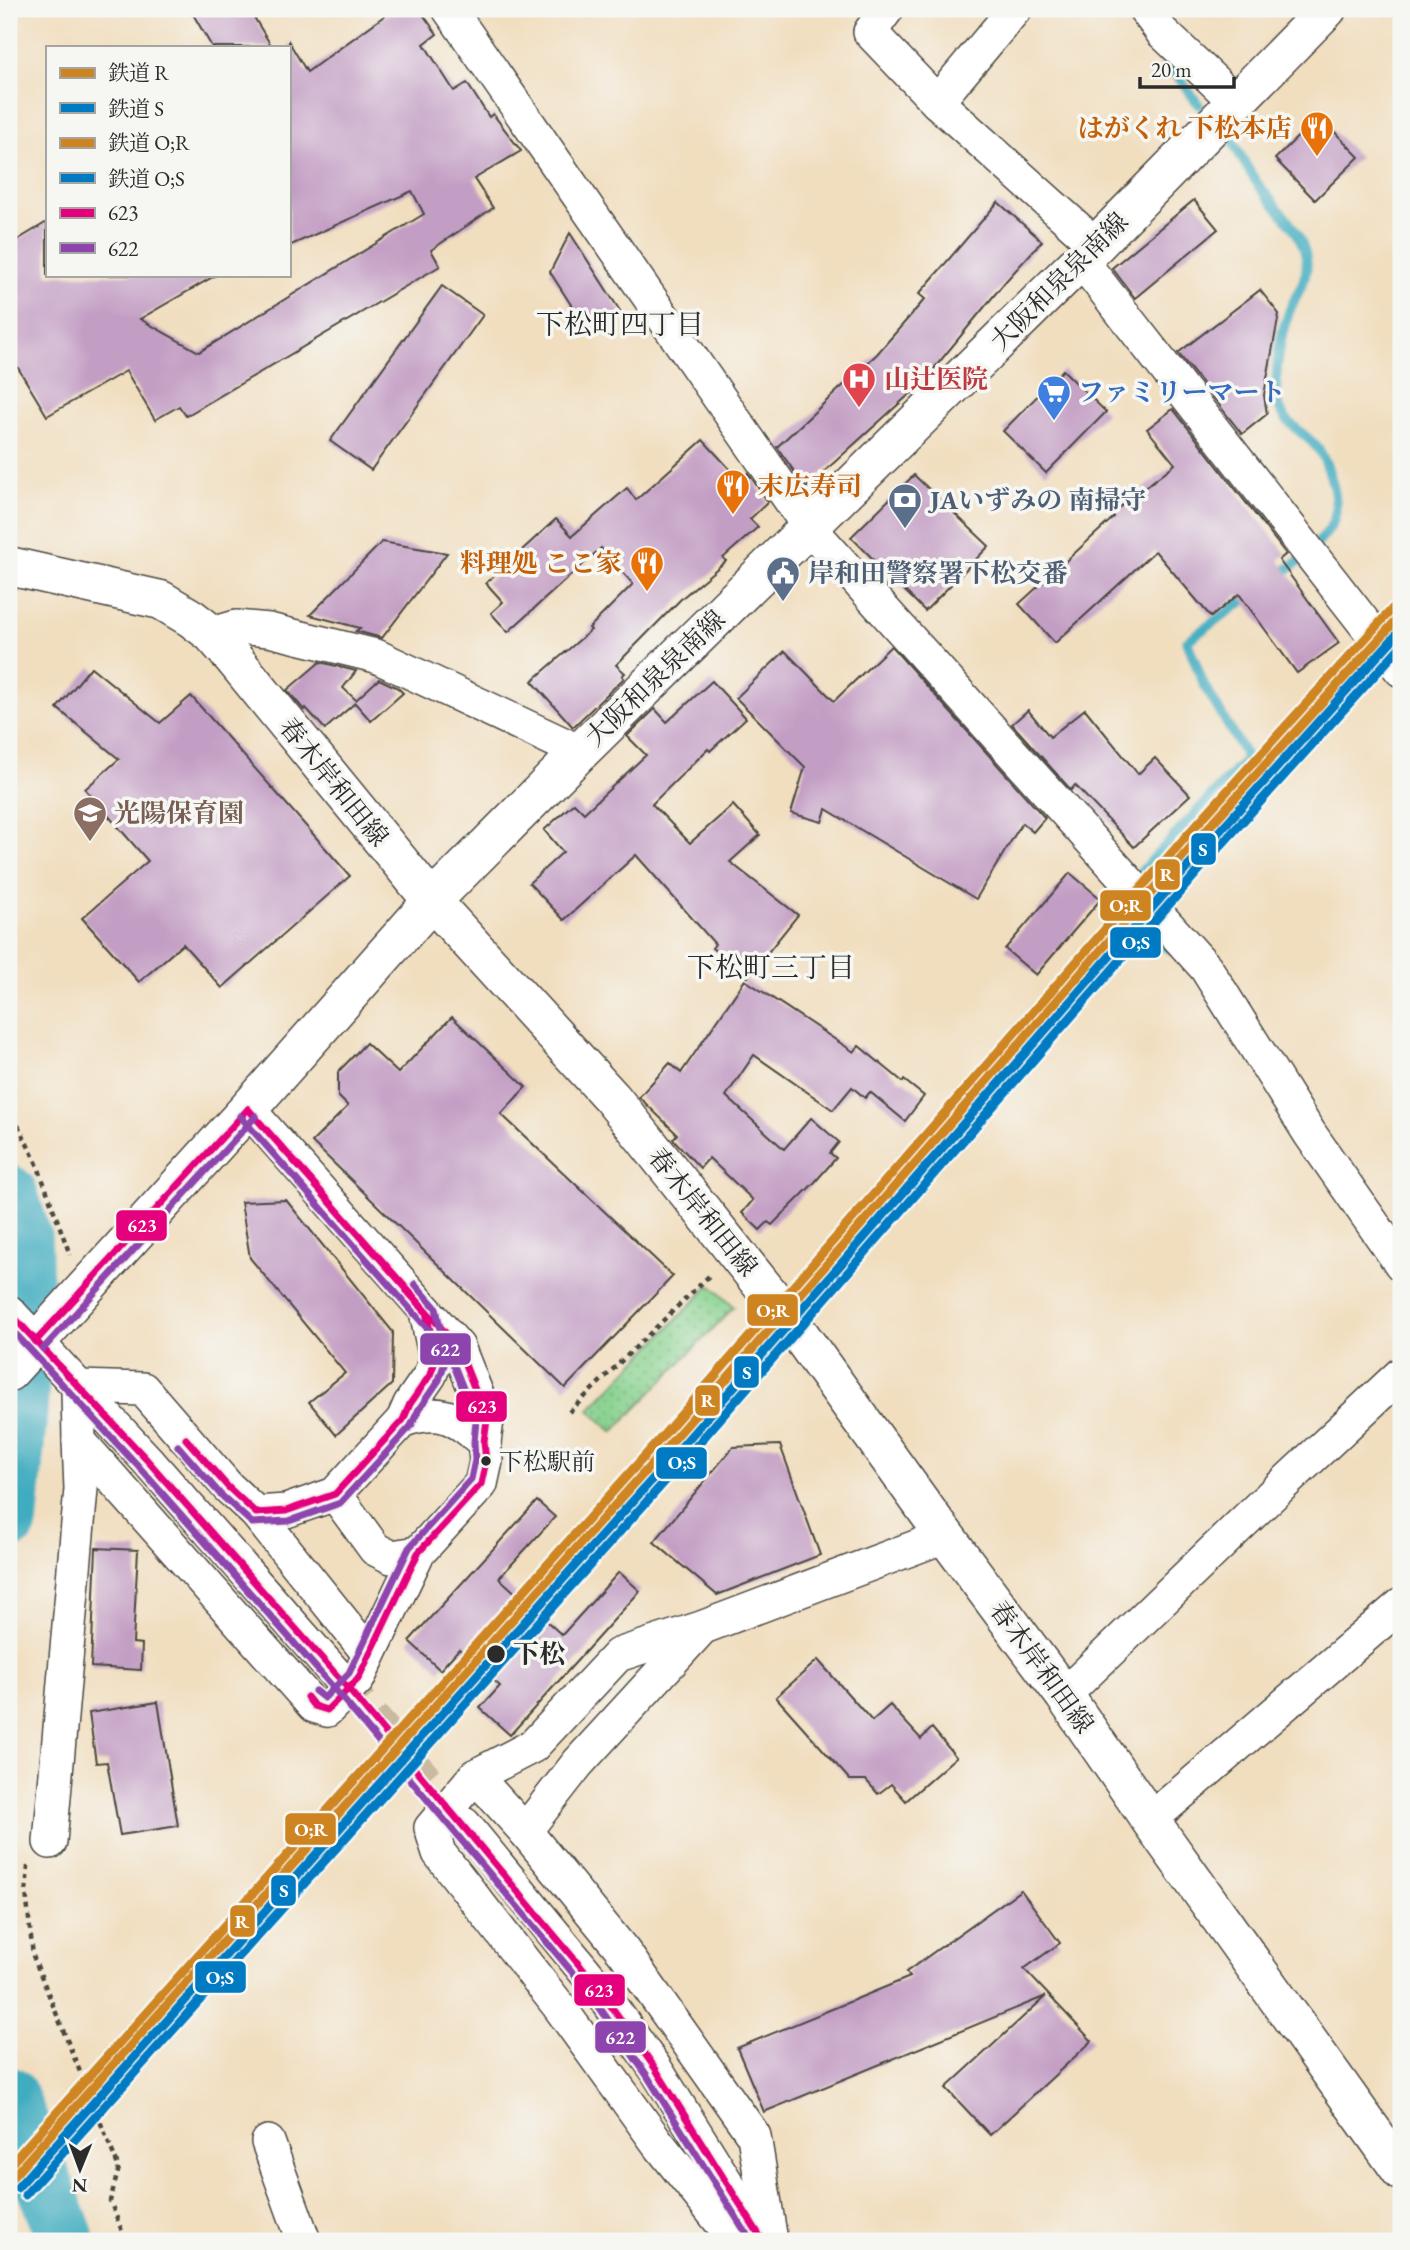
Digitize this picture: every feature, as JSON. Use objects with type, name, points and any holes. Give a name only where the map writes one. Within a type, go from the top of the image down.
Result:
[{"type":"main road","name":"大阪和泉泉南線","points":[[9,1372],[432,901],[1088,253],[1327,9]]},
{"type":"main road","name":"春木岸和田線","points":[[9,566],[161,600],[212,634],[432,901],[611,1098],[785,1314],[1065,1695],[1150,1820],[1401,2171]]},
{"type":"street","points":[[449,9],[809,527],[1206,968],[1310,1134],[1401,1264]]},
{"type":"street","points":[[887,9],[870,32],[1088,253],[1401,670]]},
{"type":"street","points":[[937,102],[1015,9]]},
{"type":"street","points":[[1145,9],[1161,32],[1236,102]]},
{"type":"street","points":[[212,634],[236,627],[269,630],[376,656],[580,752]]},
{"type":"street","points":[[79,1441],[314,1706],[327,1710],[358,1679],[418,1553],[481,1483],[486,1461],[484,1442],[487,1420],[458,1347],[248,1109]]},
{"type":"street","points":[[9,1312],[147,1460],[341,1679]]},
{"type":"street","points":[[256,1513],[286,1511],[335,1494],[404,1419],[410,1404],[430,1375],[436,1359],[426,1312]]},
{"type":"street","points":[[1065,1695],[1401,1374]]},
{"type":"street","points":[[50,1842],[81,1489],[73,1382]]},
{"type":"street","points":[[73,1382],[143,1389],[228,1487],[256,1513],[369,1654]]},
{"type":"street","points":[[404,1419],[422,1414],[446,1415],[484,1442]]},
{"type":"street","points":[[335,1494],[376,1549],[391,1557],[418,1553]]},
{"type":"street","points":[[747,2241],[724,2226],[657,2142],[558,2005],[439,1853],[431,1828],[475,1776],[533,1746],[549,1732],[618,1655],[701,1628],[946,1536]]},
{"type":"street","points":[[1150,1820],[1401,1605]]},
{"type":"street","points":[[525,1831],[578,1763],[701,1628]]},
{"type":"street","points":[[618,1655],[633,1661],[643,1670],[648,1685]]},
{"type":"street","points":[[549,1732],[554,1750],[562,1760],[578,1763]]},
{"type":"street","points":[[475,1776],[525,1831],[624,1952],[754,2136],[771,2241]]},
{"type":"street","points":[[464,1824],[611,2006],[655,2067],[762,2241]]},
{"type":"street","points":[[268,2142],[304,2241]]},
{"type":"path","points":[[9,1107],[37,1164],[71,1257]]},
{"type":"path","points":[[569,1412],[714,1271]]},
{"type":"green space","points":[[710,1285],[734,1307],[613,1432],[589,1410]]},
{"type":"building","points":[[190,9],[249,9],[271,46],[211,46]]},
{"type":"building","points":[[394,9],[419,9],[437,34],[424,44],[454,91],[467,83],[489,117],[493,114],[521,151],[474,179],[493,208],[431,250],[440,266],[186,416],[179,406],[155,420],[126,371],[47,416],[9,353],[9,245],[46,223],[46,276],[214,276],[140,319],[199,352],[424,214],[412,191],[290,246],[289,42],[307,72]]},
{"type":"building","name":"はがくれ 下松本店","points":[[1319,116],[1359,157],[1315,200],[1275,159]]},
{"type":"building","points":[[1194,200],[1218,229],[1135,298],[1112,268]]},
{"type":"building","points":[[998,202],[1042,241],[914,393],[806,488],[777,447],[877,354],[925,299],[919,294]]},
{"type":"building","points":[[570,233],[622,314],[591,336],[550,272]]},
{"type":"building","points":[[442,286],[483,315],[371,470],[330,441]]},
{"type":"building","points":[[1260,290],[1279,314],[1264,395],[1267,414],[1242,434],[1178,353]]},
{"type":"building","name":"ファミリーマート","points":[[1063,370],[1106,412],[1046,473],[1003,431]]},
{"type":"building","points":[[1173,409],[1286,554],[1279,560],[1339,643],[1297,673],[1239,594],[1211,617],[1155,551],[1055,643],[1019,604],[1114,517],[1111,514],[1175,464],[1147,429]]},
{"type":"building","points":[[703,440],[740,480],[748,473],[768,502],[750,519],[758,527],[723,558],[726,561],[682,598],[616,665],[625,673],[622,676],[624,678],[573,727],[532,681],[591,630],[589,628],[633,584],[601,548],[508,632],[491,613],[503,602],[486,583],[556,519],[572,536],[627,488],[636,500]]},
{"type":"building","points":[[914,475],[989,546],[925,611],[851,537]]},
{"type":"building","points":[[382,542],[447,553],[382,638],[356,631],[360,628],[310,615]]},
{"type":"building","points":[[891,646],[1045,818],[1033,832],[1022,823],[976,899],[826,809],[822,822],[791,813],[805,767],[736,698],[785,651],[834,701]]},
{"type":"building","points":[[320,662],[356,671],[343,688],[356,700],[379,679],[403,693],[371,721],[355,703],[325,729],[287,690]]},
{"type":"building","points":[[91,667],[160,723],[191,696],[350,876],[222,988],[183,944],[139,982],[82,918],[148,861],[85,789],[119,759],[57,708]]},
{"type":"building","points":[[712,681],[746,718],[710,751],[708,749],[652,804],[690,843],[733,805],[760,835],[730,862],[798,915],[748,977],[712,948],[715,944],[636,855],[564,920],[529,883],[563,852],[544,830],[574,803],[584,813],[646,755],[627,736],[655,709],[667,722]]},
{"type":"building","points":[[1085,709],[1138,774],[1155,758],[1190,795],[1134,847],[1075,785],[1071,790],[1012,724],[1028,710],[1050,737]]},
{"type":"building","points":[[1070,873],[1101,899],[1036,975],[1005,949]]},
{"type":"building","points":[[745,980],[854,1052],[859,1046],[924,1096],[905,1121],[870,1092],[865,1098],[852,1087],[833,1110],[754,1055],[726,1096],[784,1149],[811,1118],[839,1142],[830,1153],[836,1158],[815,1182],[772,1225],[768,1222],[760,1230],[742,1213],[753,1200],[709,1158],[700,1168],[673,1139],[677,1134],[639,1097],[670,1063],[681,1073]]},
{"type":"building","points":[[452,1017],[526,1087],[501,1114],[673,1276],[565,1388],[312,1142],[348,1106],[338,1096],[338,1072],[366,1043],[398,1073]]},
{"type":"building","points":[[286,1200],[393,1332],[392,1384],[336,1435],[309,1402],[345,1373],[250,1258],[241,1202]]},
{"type":"building","points":[[780,1445],[820,1555],[717,1595],[654,1542],[733,1447]]},
{"type":"building","points":[[537,1501],[555,1517],[499,1578],[562,1635],[619,1572],[640,1591],[510,1735],[480,1708],[500,1686],[459,1649],[440,1670],[409,1641]]},
{"type":"building","points":[[96,1548],[138,1550],[133,1643],[142,1644],[141,1670],[91,1667]]},
{"type":"building","points":[[818,1660],[872,1721],[890,1705],[921,1739],[932,1728],[956,1757],[906,1801],[891,1784],[878,1794],[866,1780],[850,1780],[776,1697]]},
{"type":"building","points":[[158,1702],[178,1826],[120,1835],[107,1762],[96,1763],[89,1713]]},
{"type":"building","points":[[1021,1890],[1060,1943],[1024,1969],[1092,2041],[990,2135],[946,2088],[1046,1996],[764,2112],[737,2048],[910,1977],[906,1972]]},
{"type":"waterway","points":[[1155,46],[1199,105]]},
{"type":"waterway","points":[[1230,137],[1257,183],[1293,227],[1306,258],[1304,279],[1283,333],[1276,385],[1282,412],[1290,423],[1315,445],[1331,478],[1335,515],[1331,526],[1319,542]]},
{"type":"waterway","points":[[1276,577],[1302,559]]},
{"type":"waterway","points":[[1141,872],[1247,758],[1204,685],[1187,641],[1253,594]]},
{"type":"waterway","points":[[1112,904],[1125,888]]},
{"type":"waterway","points":[[1151,941],[1173,950]]},
{"type":"waterway","points":[[9,1194],[23,1238],[25,1310],[9,1521]]},
{"type":"waterway","points":[[9,2096],[67,2241]]},
{"type":"tunnel","points":[[340,1679],[464,1824]]},
{"type":"rail line","name":"O;R","points":[[9,2166],[660,1439],[1190,832],[1393,608]]},
{"type":"rail line","name":"R","points":[[9,2181],[668,1446],[1198,839],[1401,615]]},
{"type":"rail line","name":"S","points":[[17,2188],[676,1453],[1206,846],[1401,630]]},
{"type":"rail line","name":"O;S","points":[[25,2195],[684,1460],[1214,853],[1401,646]]},
{"type":"transit line","name":"623","points":[[248,1109],[458,1347],[487,1420],[484,1442],[486,1461],[481,1484],[418,1553],[358,1679],[327,1710],[314,1706],[307,1697]]},
{"type":"transit line","name":"623","points":[[35,1342],[248,1109]]},
{"type":"transit line","name":"622","points":[[240,1116],[449,1353],[476,1421],[475,1460],[471,1479],[409,1548],[349,1673],[324,1698],[315,1691]]},
{"type":"transit line","name":"622","points":[[43,1349],[256,1116]]},
{"type":"transit line","name":"622","points":[[178,1446],[220,1494],[252,1523],[289,1521],[340,1503],[411,1426],[439,1380],[446,1359],[436,1308],[415,1284]]},
{"type":"transit line","name":"623","points":[[186,1439],[228,1487],[256,1513],[286,1511],[335,1494],[403,1420],[410,1404],[430,1375],[436,1359],[426,1312],[407,1291]]},
{"type":"transit line","name":"623","points":[[9,1312],[147,1460],[340,1679],[596,1985],[655,2068],[763,2241]]},
{"type":"transit line","name":"622","points":[[9,1327],[139,1467],[332,1686],[588,1991],[646,2074],[751,2241]]},
{"type":"place","name":"はがくれ 下松本店","points":[[1317,158]]},
{"type":"place","name":"山辻医院","points":[[859,409]]},
{"type":"place","name":"ファミリーマート","points":[[1054,422]]},
{"type":"place","name":"末広寿司","points":[[733,516]]},
{"type":"place","name":"JAいずみの 南掃守","points":[[905,530]]},
{"type":"place","name":"料理処 ここ家","points":[[647,593]]},
{"type":"place","name":"岸和田警察署下松交番","points":[[783,603]]},
{"type":"place","name":"光陽保育園","points":[[90,843]]},
{"type":"place","name":"下松駅前","points":[[486,1461]]},
{"type":"place","name":"下松","points":[[496,1654]]},
{"type":"district","name":"下松町四丁目","points":[[620,324]]},
{"type":"district","name":"下松町三丁目","points":[[771,967]]}]
